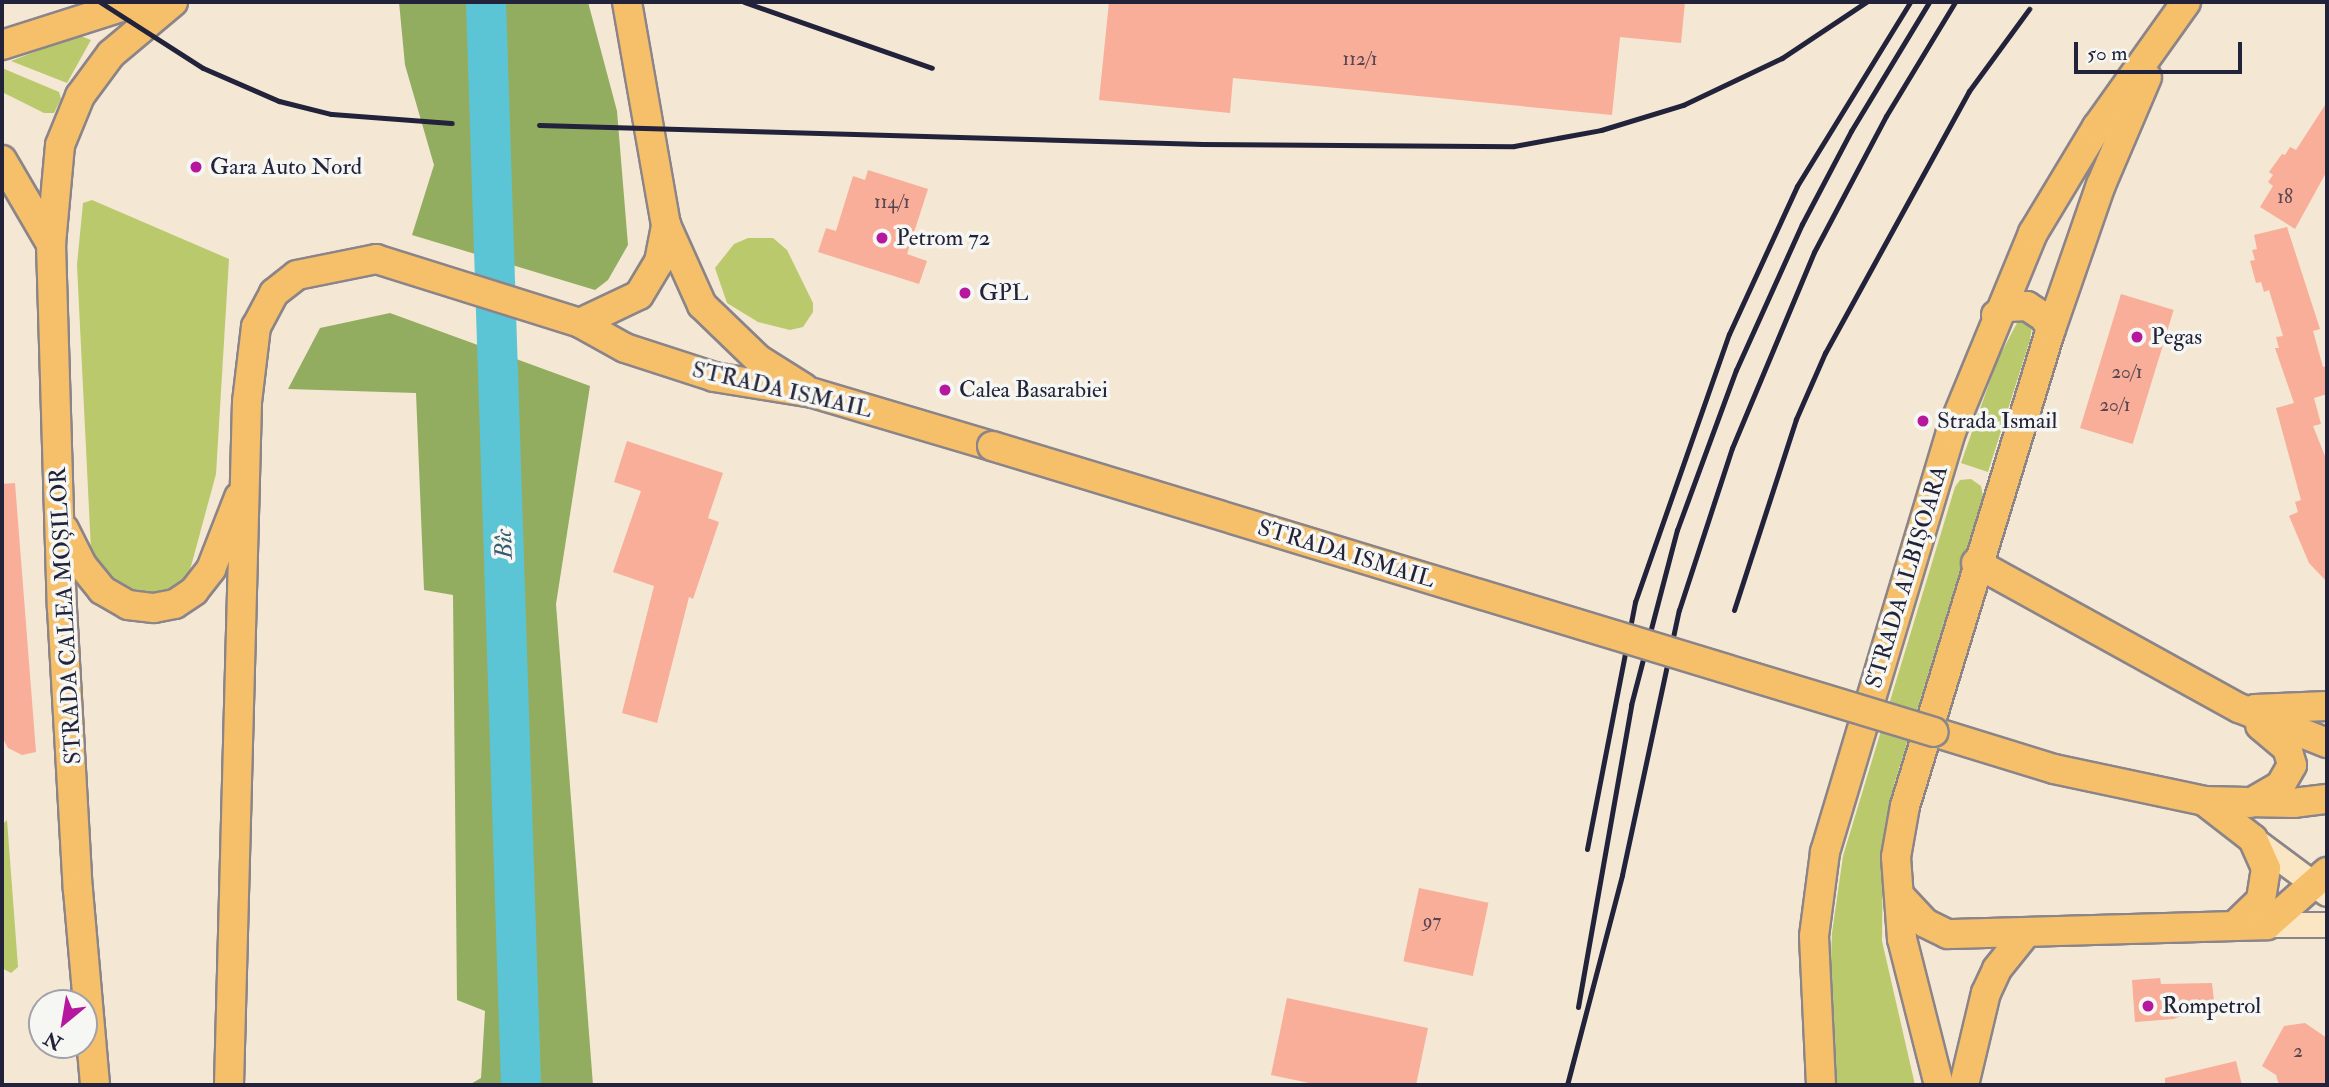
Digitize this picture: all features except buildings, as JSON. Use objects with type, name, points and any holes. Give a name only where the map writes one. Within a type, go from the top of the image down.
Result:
[{"type":"main road","points":[[2,45],[137,2]]},
{"type":"main road","points":[[51,244],[60,145],[80,96],[111,54],[173,2]]},
{"type":"main road","name":"STRADA ALBIȘOARA","points":[[1821,1085],[1814,936],[1833,818],[1945,452],[1996,314],[2063,179],[2165,36],[2186,2]]},
{"type":"main road","points":[[626,4],[666,225],[702,305],[758,359],[813,393]]},
{"type":"main road","name":"STRADA ALBIȘOARA","points":[[1939,1085],[1902,939],[1896,857],[1905,806],[1976,563],[2051,329],[2101,185],[2165,36]]},
{"type":"main road","name":"STRADA CALEA MOȘILOR","points":[[2,160],[51,244],[78,890],[95,1085]]},
{"type":"main road","points":[[580,323],[639,295],[659,262],[666,225]]},
{"type":"main road","name":"STRADA ISMAIL","points":[[248,476],[250,360],[256,327],[274,293],[297,275],[376,259],[580,323],[625,348],[714,377],[813,393],[2054,769],[2204,801],[2249,804],[2327,799]]},
{"type":"main road","points":[[1996,314],[2007,307],[2027,306],[2045,317],[2051,329]]},
{"type":"main road","points":[[61,524],[82,565],[102,590],[128,605],[154,608],[175,604],[194,591],[211,569],[248,476]]},
{"type":"main road","points":[[229,1085],[248,476]]},
{"type":"main road","points":[[1976,563],[2239,708],[2327,743]]},
{"type":"main road","points":[[2239,708],[2327,706]]},
{"type":"main road","points":[[2239,708],[2291,756],[2289,778],[2249,804]]},
{"type":"main road","points":[[2204,801],[2253,839],[2266,868],[2267,884],[2261,900],[2234,926]]},
{"type":"main road","points":[[1899,895],[1926,923],[1948,934],[2025,934],[2267,925],[2324,883]]},
{"type":"main road","points":[[1965,1085],[1986,993],[1997,969],[2025,934]]},
{"type":"street","points":[[2253,839],[2324,883]]},
{"type":"street","points":[[2267,925],[2327,925]]},
{"type":"green space","points":[[399,2],[588,2],[617,111],[628,245],[608,280],[595,290],[412,235],[434,165],[405,65]]},
{"type":"green space","points":[[78,35],[91,40],[67,83],[11,61]]},
{"type":"green space","points":[[2,68],[59,92],[61,99],[54,113],[44,113],[2,92]]},
{"type":"green space","points":[[92,200],[229,259],[216,474],[190,570],[180,585],[149,595],[126,591],[106,577],[91,550],[77,265],[83,203]]},
{"type":"green space","points":[[748,238],[773,238],[787,250],[813,303],[813,312],[803,327],[790,330],[758,322],[727,303],[715,268],[734,244]]},
{"type":"green space","points":[[390,313],[590,386],[556,604],[593,1085],[469,1085],[481,1078],[485,1011],[457,1000],[453,595],[424,590],[416,393],[288,389],[320,328]]},
{"type":"green space","points":[[2018,321],[2027,321],[2032,327],[2030,340],[1988,472],[1961,463],[1997,361]]},
{"type":"green space","points":[[1971,479],[1981,486],[1983,496],[1894,785],[1883,839],[1882,941],[1915,1085],[1837,1085],[1829,1011],[1832,933],[1843,856],[1955,487],[1960,480]]},
{"type":"green space","points":[[7,820],[18,967],[11,973],[2,968],[2,825]]},
{"type":"waterway","name":"Bîc","points":[[486,2],[521,1085]]},
{"type":"railway","points":[[100,2],[203,68],[279,101],[331,114],[452,123]]},
{"type":"railway","points":[[744,2],[932,68]]},
{"type":"railway","points":[[539,125],[1203,144],[1514,146],[1601,130],[1683,105],[1782,58],[1866,2]]},
{"type":"railway","points":[[1587,849],[1635,602],[1729,334],[1797,186],[1910,2]]},
{"type":"railway","points":[[1578,1007],[1631,705],[1677,530],[1736,370],[1802,224],[1851,131],[1929,2]]},
{"type":"railway","points":[[1567,1085],[1622,875],[1679,610],[1732,448],[1814,252],[1886,116],[1955,2]]},
{"type":"railway","points":[[1734,610],[1796,419],[1825,353],[1969,91],[2029,9]]},
{"type":"place","name":"Gara Auto Nord","points":[[196,167]]},
{"type":"place","name":"Petrom 72","points":[[882,238]]},
{"type":"place","name":"GPL","points":[[965,293]]},
{"type":"place","name":"Pegas","points":[[2137,337]]},
{"type":"place","name":"Calea Basarabiei","points":[[945,390]]},
{"type":"place","name":"Strada Ismail","points":[[1923,421]]},
{"type":"place","name":"Rompetrol","points":[[2148,1006]]}]
